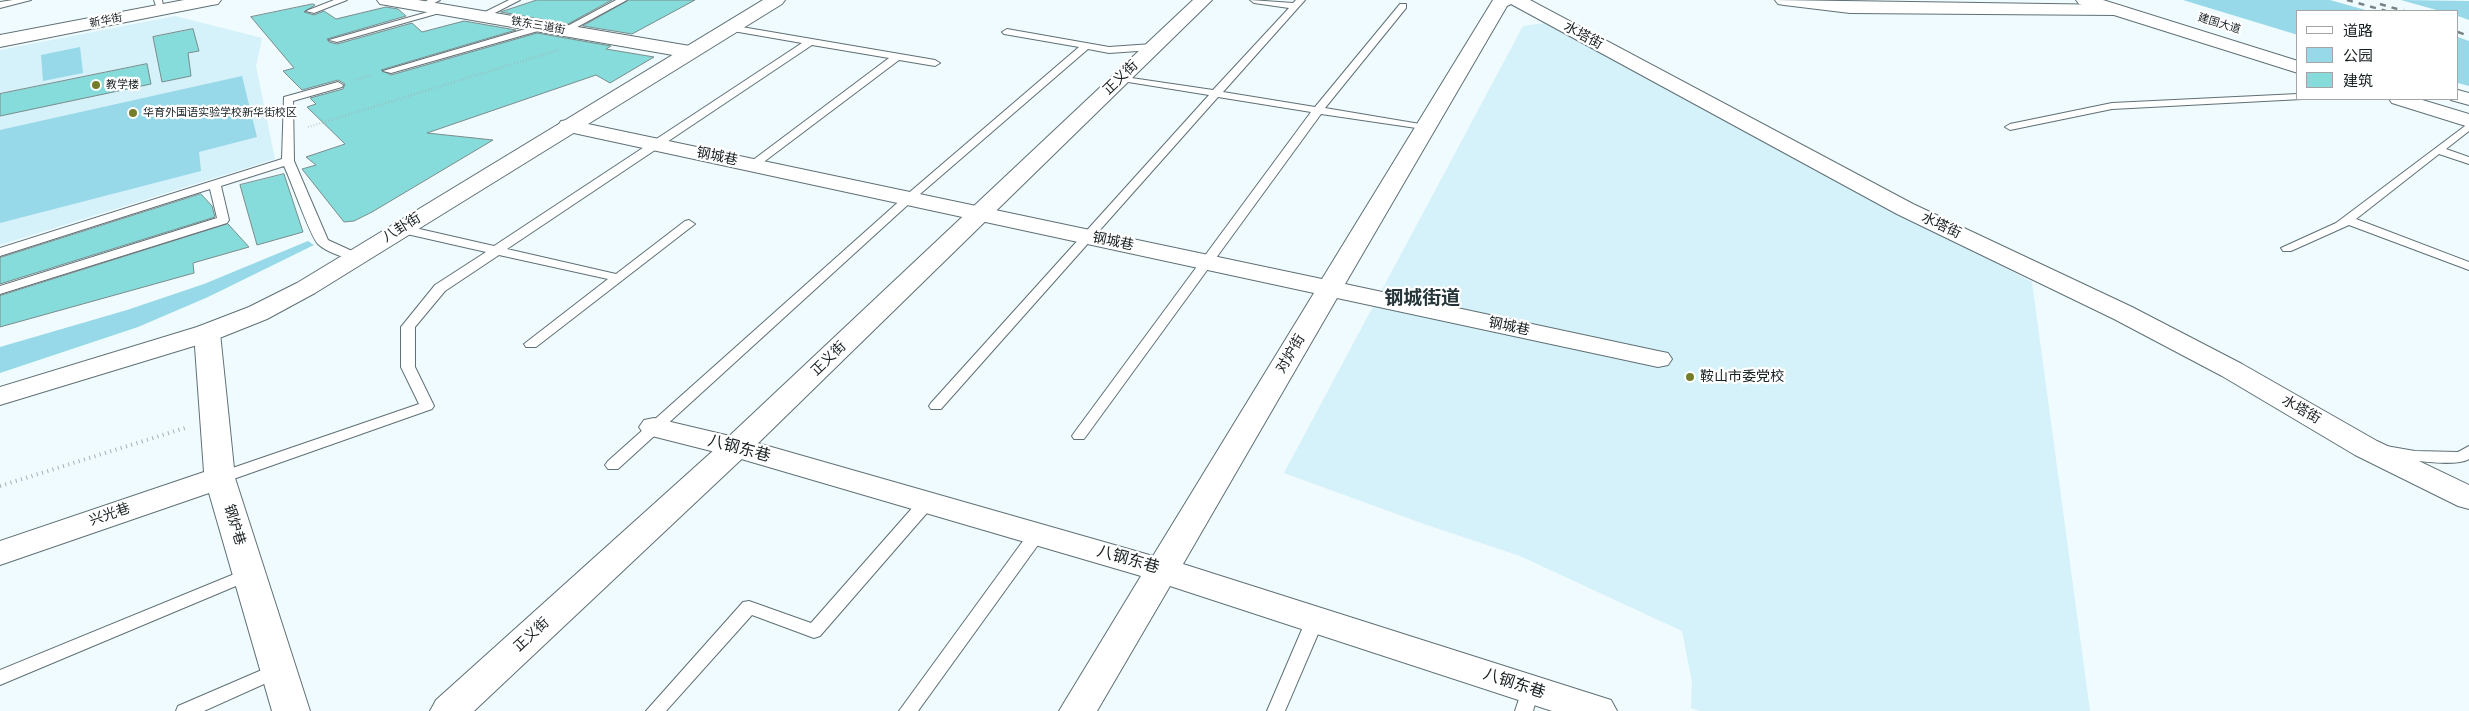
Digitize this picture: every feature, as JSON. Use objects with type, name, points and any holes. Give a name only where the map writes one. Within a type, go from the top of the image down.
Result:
[{"type":"main road","name":"新华街","points":[[0,41],[160,5],[212,0]]},
{"type":"main road","name":"铁东三道街","points":[[386,0],[434,5],[482,16],[690,52]]},
{"type":"main road","name":"八卦街","points":[[0,396],[207,333],[258,312],[306,288],[776,0]]},
{"type":"main road","name":"正义街","points":[[449,711],[736,447],[1203,0]]},
{"type":"main road","name":"对炉街","points":[[1078,711],[1500,3],[1506,0]]},
{"type":"main road","name":"水塔街","points":[[1517,0],[1905,209],[2044,274],[2232,370],[2366,448],[2469,498]]},
{"type":"main road","points":[[1784,0],[1850,8],[2116,10]]},
{"type":"main road","points":[[2085,0],[2296,66]]},
{"type":"main road","name":"建国大道","points":[[2139,0],[2251,34]]},
{"type":"main road","points":[[2403,100],[2469,121]]},
{"type":"main road","name":"钢城巷","points":[[568,126],[753,164],[908,199],[1658,359]]},
{"type":"main road","name":"钢炉巷","points":[[207,333],[220,478],[291,711]]},
{"type":"main road","name":"八钢东巷","points":[[654,427],[736,447],[1161,570],[1315,620],[1527,700],[1598,711]]},
{"type":"main road","name":"兴光巷","points":[[0,553],[220,478]]},
{"type":"lane","points":[[0,5],[27,0]]},
{"type":"lane","points":[[311,11],[343,0]]},
{"type":"lane","points":[[482,16],[516,0]]},
{"type":"lane","points":[[565,30],[623,0]]},
{"type":"lane","points":[[1254,0],[1298,3]]},
{"type":"lane","points":[[936,406],[1086,236],[1298,3]]},
{"type":"lane","points":[[334,40],[434,5]]},
{"type":"lane","points":[[1079,436],[1318,110],[1403,6]]},
{"type":"lane","points":[[388,71],[542,27]]},
{"type":"lane","points":[[730,28],[935,63]]},
{"type":"lane","points":[[1007,32],[1109,50],[1152,47]]},
{"type":"lane","points":[[220,478],[427,406],[408,367],[408,327],[440,288],[810,42]]},
{"type":"lane","points":[[613,465],[908,199],[1086,46]]},
{"type":"lane","points":[[753,164],[896,56]]},
{"type":"lane","points":[[1122,78],[1426,128]]},
{"type":"lane","points":[[338,85],[288,99],[288,161],[323,242],[340,251],[358,256]]},
{"type":"lane","points":[[2010,127],[2112,106],[2296,97]]},
{"type":"lane","points":[[2287,248],[2340,226],[2469,126]]},
{"type":"lane","points":[[2438,150],[2469,161]]},
{"type":"lane","points":[[0,252],[288,161]]},
{"type":"lane","points":[[0,290],[223,220],[215,185]]},
{"type":"lane","points":[[2348,220],[2469,266]]},
{"type":"lane","points":[[531,344],[689,224]]},
{"type":"lane","points":[[402,228],[618,278]]},
{"type":"lane","points":[[2366,448],[2415,456],[2461,458],[2469,451]]},
{"type":"lane","points":[[655,711],[749,607],[814,631],[927,502]]},
{"type":"lane","points":[[908,711],[1037,534]]},
{"type":"lane","points":[[0,678],[249,574]]},
{"type":"lane","points":[[1276,711],[1315,620]]},
{"type":"lane","points":[[185,711],[278,670]]},
{"type":"path","points":[[288,133],[601,37]]},
{"type":"path","points":[[338,85],[388,71]]},
{"type":"path","points":[[0,486],[215,418]]},
{"type":"shaded area","name":"华育外国语实验学校新华街校区","points":[[175,16],[262,38],[256,66],[275,159],[0,245],[0,50]]},
{"type":"shaded area","name":"鞍山市委党校","points":[[1544,23],[2032,282],[2090,711],[1700,711],[1691,708],[1692,682],[1682,631],[1520,556],[1424,524],[1284,473],[1523,26]]},
{"type":"green space","points":[[2183,0],[2330,0],[2365,10],[2296,10],[2296,34]]},
{"type":"green space","points":[[2401,0],[2469,1],[2469,20],[2459,16],[2459,10],[2436,10]]},
{"type":"green space","points":[[2459,37],[2469,41],[2469,86],[2459,83]]},
{"type":"green space","points":[[80,47],[83,73],[43,81],[41,55]]},
{"type":"green space","points":[[242,76],[257,137],[199,152],[201,171],[0,223],[0,130]]},
{"type":"green space","points":[[308,241],[314,245],[208,297],[138,327],[0,373],[0,347],[127,310],[204,284]]},
{"type":"building","points":[[537,0],[612,0],[568,24],[501,12]]},
{"type":"building","points":[[629,0],[695,0],[632,34],[583,26]]},
{"type":"building","points":[[315,5],[304,12],[314,15],[324,11],[336,19],[386,7],[398,9],[406,16],[327,39],[329,42],[337,44],[412,23],[422,32],[464,21],[516,30],[381,70],[391,75],[537,33],[611,46],[606,49],[654,57],[610,83],[596,75],[427,133],[493,140],[372,212],[354,221],[344,222],[302,169],[316,165],[306,157],[345,144],[307,107],[316,104],[310,98],[343,89],[345,84],[338,80],[302,90],[283,71],[294,68],[251,17]]},
{"type":"building","points":[[193,29],[199,51],[188,53],[191,76],[162,82],[153,37]]},
{"type":"building","name":"教学楼","points":[[147,64],[151,84],[0,116],[0,94]]},
{"type":"building","points":[[284,174],[303,232],[257,245],[240,185]]},
{"type":"building","points":[[201,194],[212,206],[215,217],[0,284],[0,258]]},
{"type":"building","points":[[228,224],[249,247],[193,263],[194,273],[0,327],[0,296]]},
{"type":"railway","points":[[2347,0],[2382,10]]},
{"type":"railway","points":[[2380,4],[2401,10]]},
{"type":"railway","points":[[2459,32],[2469,36]]},
{"type":"place","name":"教学楼","points":[[96,85]]},
{"type":"place","name":"华育外国语实验学校新华街校区","points":[[133,113]]},
{"type":"place","name":"鞍山市委党校","points":[[1690,377]]},
{"type":"district","name":"钢城街道","points":[[1422,299]]}]
